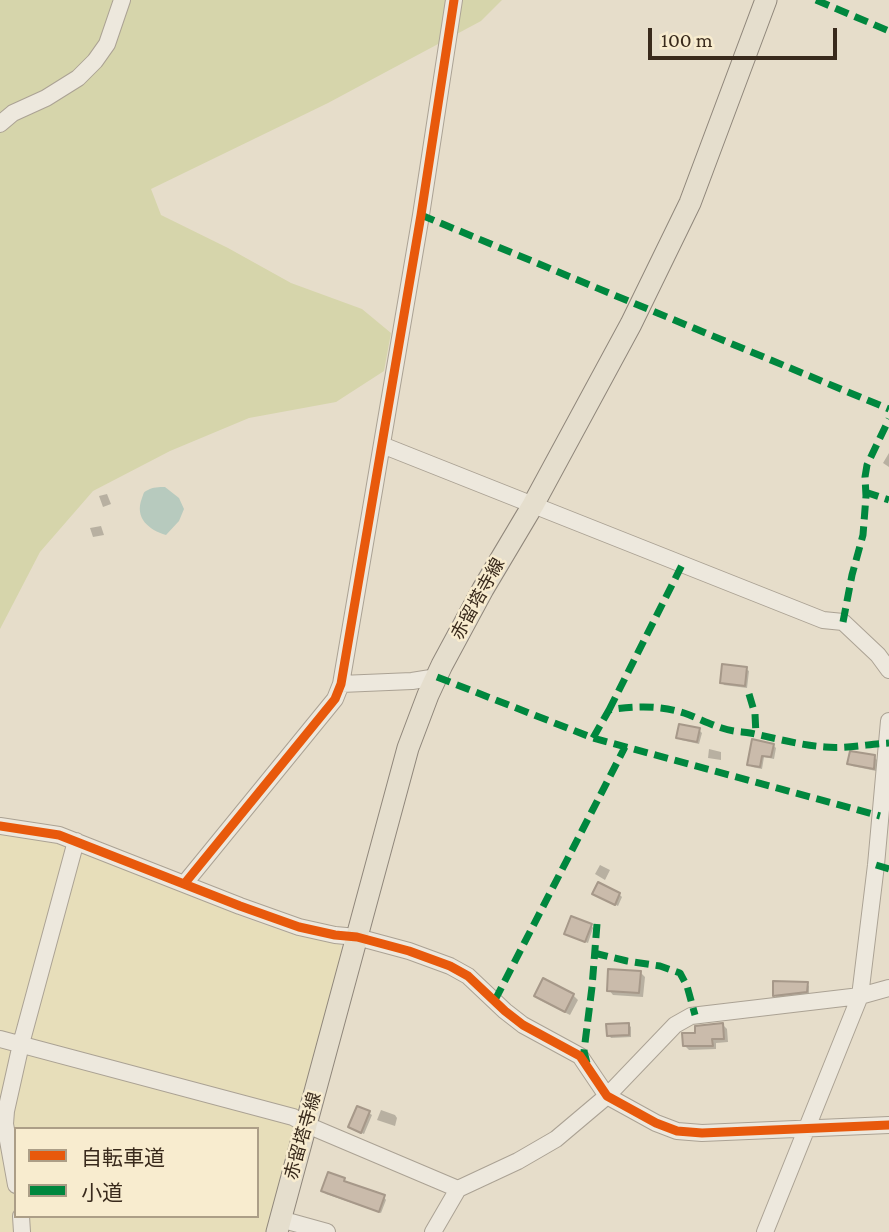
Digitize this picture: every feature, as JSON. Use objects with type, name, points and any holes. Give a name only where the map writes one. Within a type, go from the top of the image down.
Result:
[{"type":"main road","name":"赤留塔寺線","points":[[279,1225],[408,748],[428,695],[483,589],[533,505],[631,324],[690,203],[766,0]]},
{"type":"street","points":[[0,124],[13,113],[46,98],[78,78],[95,61],[107,44],[122,0]]},
{"type":"street","points":[[186,883],[335,699],[341,684],[421,215],[454,0]]},
{"type":"street","points":[[382,444],[823,620],[843,622],[878,655],[889,670]]},
{"type":"street","points":[[341,684],[412,681],[437,677]]},
{"type":"street","points":[[765,1232],[860,996],[876,865],[889,721]]},
{"type":"street","points":[[0,826],[59,835],[299,927],[357,937],[409,951],[450,966],[468,976],[505,1012],[580,1056],[607,1096],[656,1124],[677,1131],[702,1133],[889,1125]]},
{"type":"street","points":[[14,1174],[5,1125],[6,1111],[76,841]]},
{"type":"street","points":[[433,1232],[458,1189],[518,1161],[556,1139],[607,1096],[675,1025],[691,1016],[860,996],[889,988]]},
{"type":"street","points":[[0,1039],[293,1117],[458,1189]]},
{"type":"street","points":[[279,1225],[327,1232]]},
{"type":"shaded area","points":[[165,487],[179,498],[184,509],[179,521],[166,535],[149,526],[140,512],[144,492]]},
{"type":"shaded area","points":[[0,831],[54,842],[100,858],[248,919],[297,936],[340,943],[342,952],[266,1232],[0,1232]]},
{"type":"green space","points":[[0,0],[502,0],[481,21],[328,103],[151,189],[161,215],[291,283],[362,309],[391,333],[384,371],[336,402],[249,418],[170,451],[93,491],[40,552],[0,629]]},
{"type":"building","points":[[722,664],[747,667],[745,686],[720,683]]},
{"type":"building","points":[[679,724],[700,728],[697,742],[676,738]]},
{"type":"building","points":[[752,739],[774,744],[771,757],[762,756],[760,767],[747,765]]},
{"type":"building","points":[[850,751],[875,755],[874,769],[847,764]]},
{"type":"building","points":[[598,882],[620,893],[615,905],[592,894]]},
{"type":"building","points":[[571,916],[592,924],[585,942],[564,934]]},
{"type":"building","points":[[608,969],[641,971],[639,993],[607,991]]},
{"type":"building","points":[[543,978],[574,994],[565,1012],[534,996]]},
{"type":"building","points":[[773,981],[808,982],[807,992],[773,996]]},
{"type":"building","points":[[629,1023],[629,1035],[607,1036],[606,1024]]},
{"type":"building","points":[[723,1023],[724,1039],[712,1039],[713,1046],[683,1046],[682,1033],[695,1033],[695,1026]]},
{"type":"building","points":[[357,1106],[370,1111],[361,1133],[348,1127]]},
{"type":"building","points":[[328,1172],[345,1178],[344,1181],[385,1195],[379,1212],[321,1191]]},
{"type":"marked path","points":[[816,0],[889,31]]},
{"type":"marked path","points":[[421,215],[889,409]]},
{"type":"marked path","points":[[843,622],[863,535],[867,465],[889,419]]},
{"type":"marked path","points":[[865,492],[889,500]]},
{"type":"marked path","points":[[609,710],[682,565]]},
{"type":"marked path","points":[[437,677],[593,738],[880,816]]},
{"type":"marked path","points":[[749,694],[755,714],[756,735]]},
{"type":"marked path","points":[[593,738],[609,710],[646,707],[675,710],[727,730],[806,745],[841,747],[889,743]]},
{"type":"marked path","points":[[495,1000],[625,747]]},
{"type":"marked path","points":[[876,865],[889,869]]},
{"type":"marked path","points":[[587,1063],[584,1051],[597,924]]},
{"type":"marked path","points":[[594,953],[660,966],[680,973],[687,986],[695,1015]]},
{"type":"cycle path","points":[[185,883],[335,699],[341,684],[421,215],[454,0]]},
{"type":"cycle path","points":[[0,826],[59,835],[299,927],[357,937],[409,951],[450,966],[468,976],[523,1025],[580,1056],[607,1096],[656,1123],[677,1131],[702,1133],[889,1125]]}]
